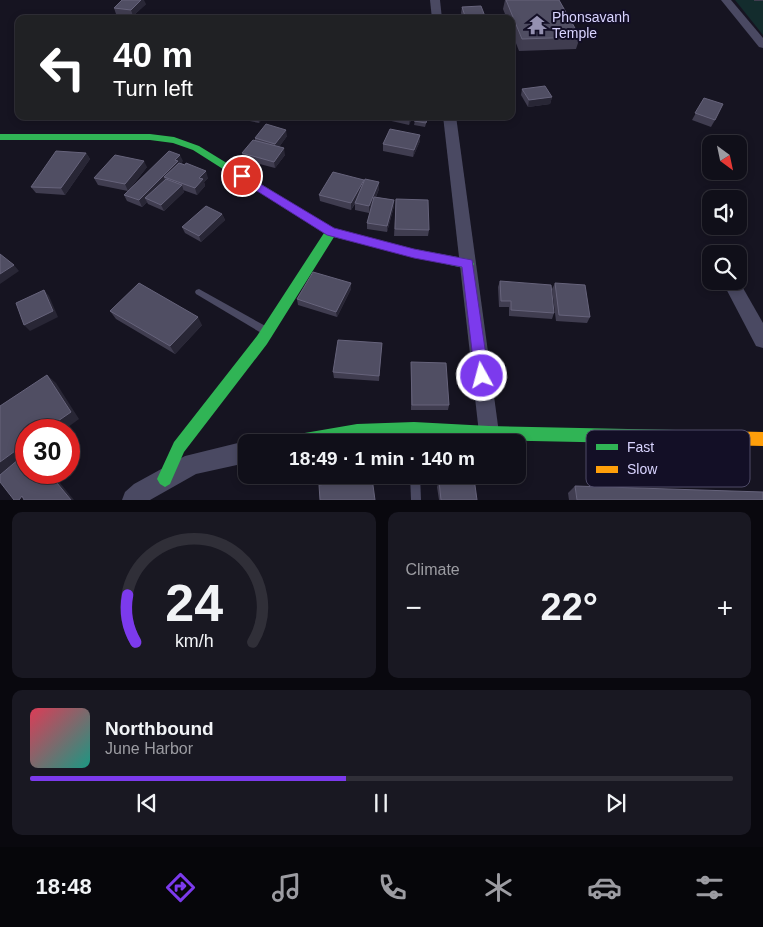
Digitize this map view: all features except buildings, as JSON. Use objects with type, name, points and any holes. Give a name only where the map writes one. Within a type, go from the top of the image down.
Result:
[{"type":"street","points":[[435,0],[437,15]]},
{"type":"street","points":[[726,0],[763,45]]},
{"type":"street","points":[[450,120],[489,433]]},
{"type":"street","points":[[0,137],[150,137],[174,140],[196,148],[331,232],[414,253],[468,264]]},
{"type":"street","points":[[166,479],[179,447],[267,332],[331,232]]},
{"type":"street","points":[[735,290],[763,340]]},
{"type":"street","points":[[340,434],[357,431],[414,429],[586,435]]},
{"type":"street","points":[[750,439],[763,439]]},
{"type":"street","points":[[133,500],[142,492],[193,464],[238,454]]},
{"type":"lane","points":[[199,292],[267,332]]},
{"type":"lane","points":[[414,429],[414,434]]},
{"type":"lane","points":[[416,484],[416,500]]},
{"type":"green space","points":[[735,0],[763,0],[763,35]]},
{"type":"traffic: fast","points":[[0,137],[150,137],[174,140],[196,148],[331,232],[414,253],[468,264]]},
{"type":"traffic: fast","points":[[165,479],[179,447],[262,340],[331,232]]},
{"type":"traffic: fast","points":[[340,434],[357,431],[414,429],[586,435]]},
{"type":"traffic: slow","points":[[750,439],[763,439]]},
{"type":"place","name":"Phonsavanh Temple","points":[[537,25]]},
{"type":"route","points":[[242,176],[331,232],[414,253],[468,264],[482,376]]}]
